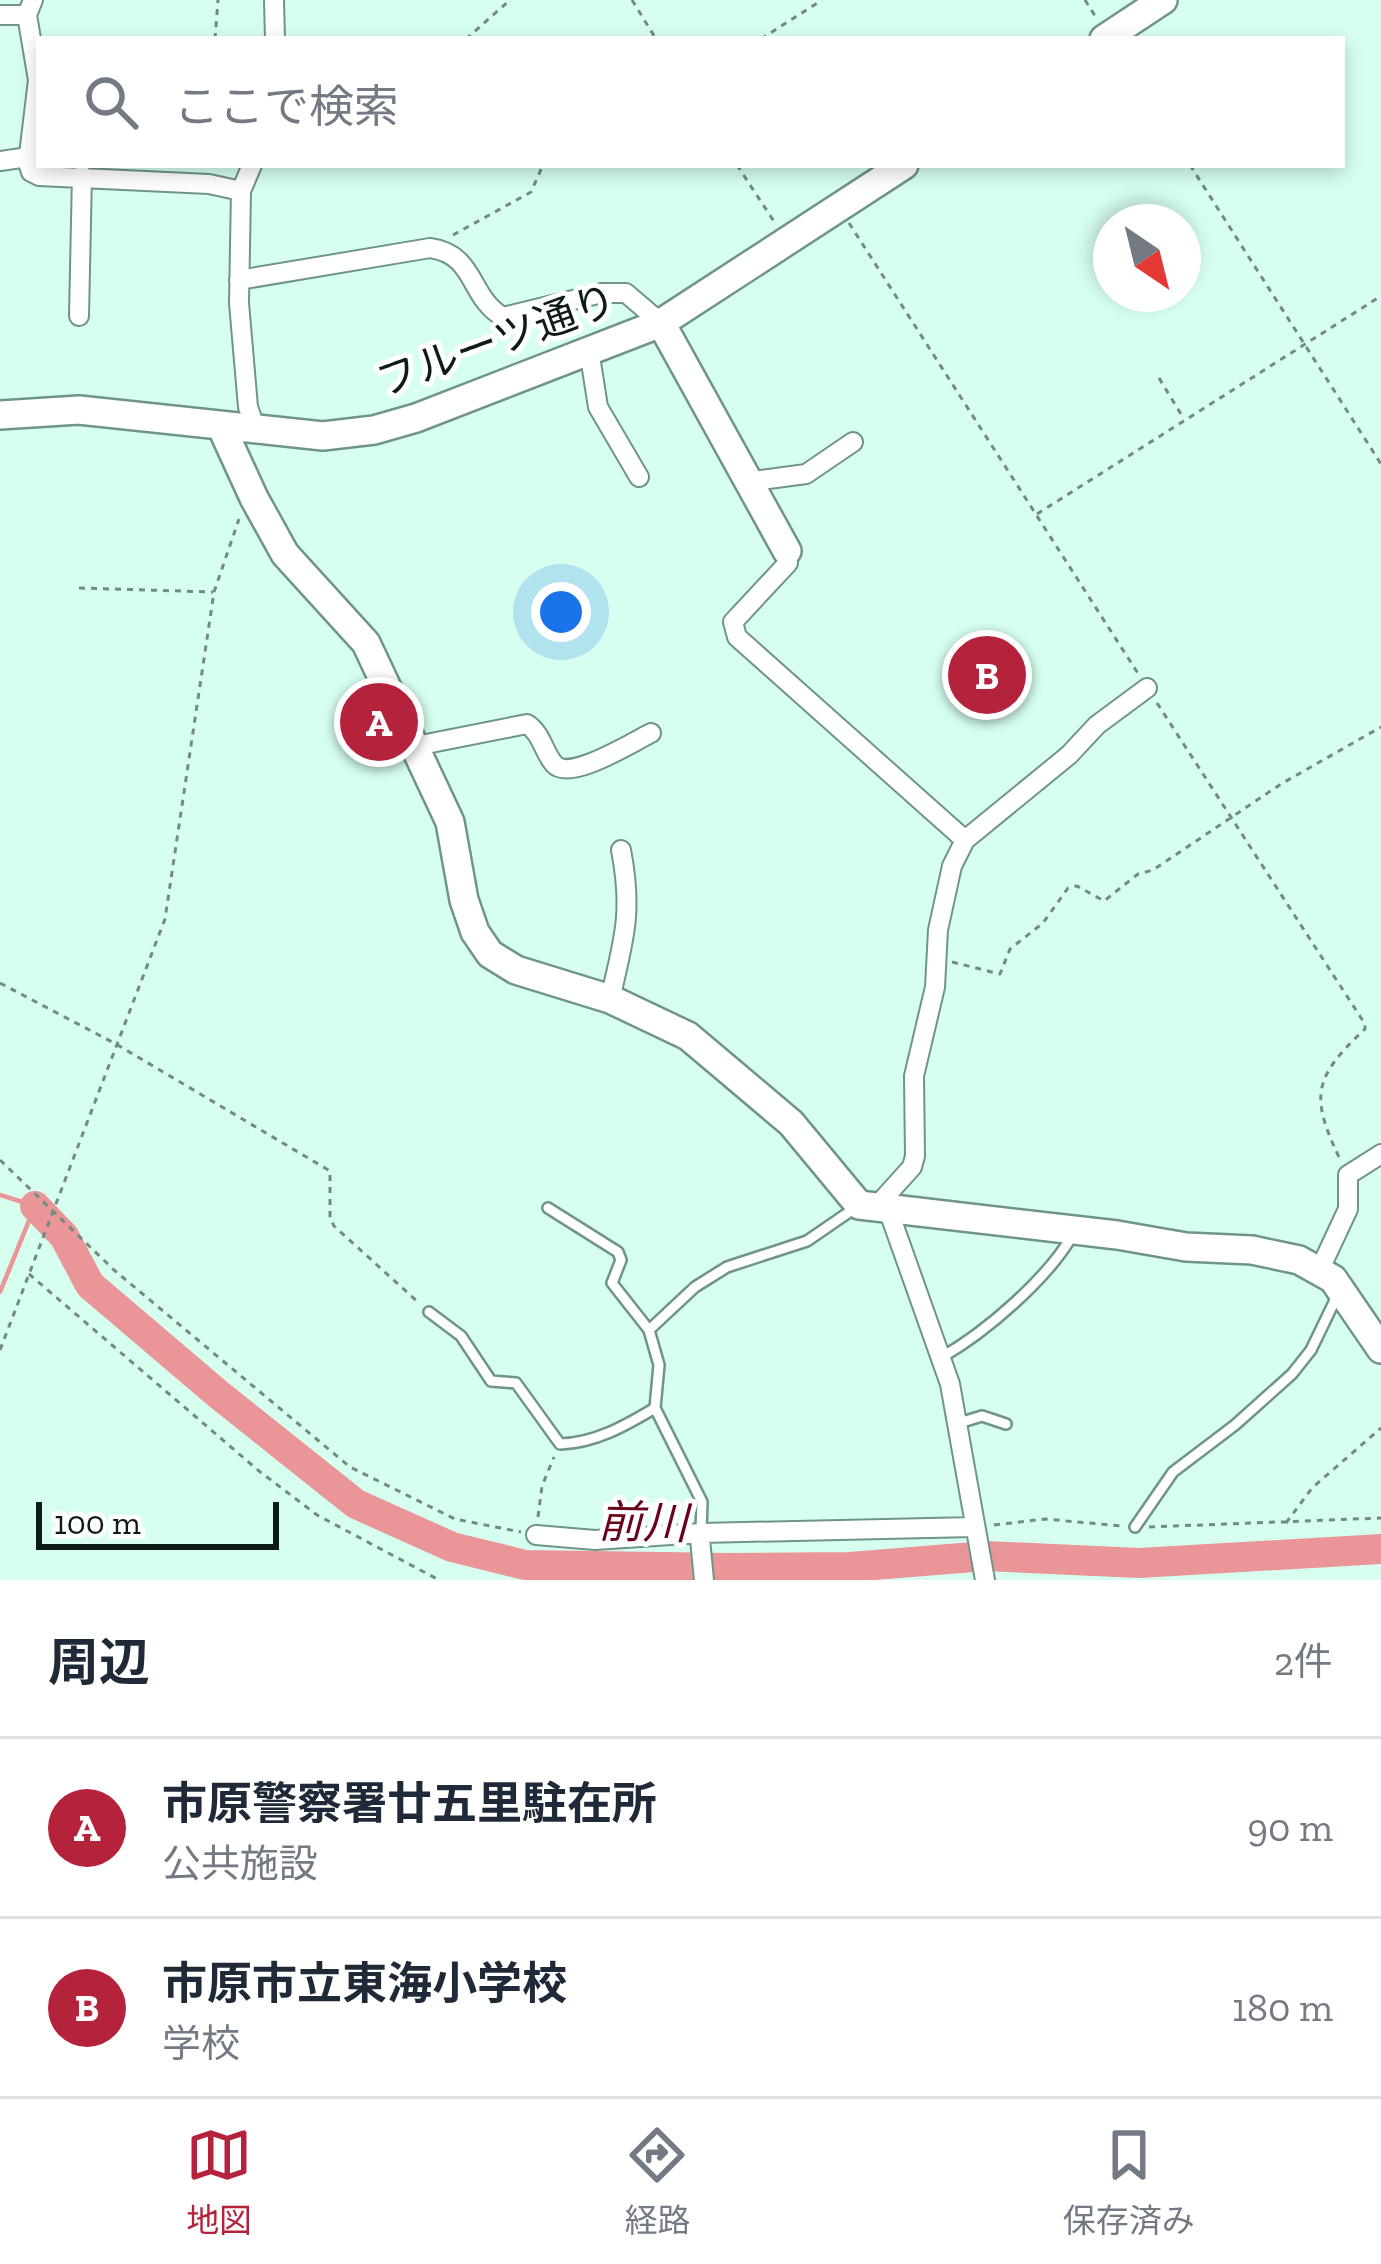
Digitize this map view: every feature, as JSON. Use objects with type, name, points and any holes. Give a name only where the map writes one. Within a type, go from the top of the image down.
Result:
[{"type":"street","points":[[274,0],[275,36]]},
{"type":"street","points":[[1109,36],[1163,0]]},
{"type":"street","points":[[0,15],[30,8],[36,62]]},
{"type":"street","points":[[36,96],[28,158],[31,172],[39,176],[209,184],[241,191]]},
{"type":"street","points":[[0,161],[28,158]]},
{"type":"street","points":[[251,168],[241,191],[239,280],[242,362],[256,430]]},
{"type":"street","name":"フルーツ通り","points":[[0,415],[80,410],[323,436],[374,430],[433,412],[661,323],[899,168]]},
{"type":"street","points":[[79,316],[82,176]]},
{"type":"street","points":[[239,280],[430,248],[448,250],[460,260],[491,310],[503,317],[602,293],[626,293],[661,323],[787,551],[788,563],[734,622],[737,637],[965,840]]},
{"type":"street","points":[[589,350],[598,406],[639,478]]},
{"type":"street","points":[[221,426],[285,554],[366,643],[450,823],[464,900],[475,932],[490,954],[517,970],[610,999],[688,1036],[791,1123],[874,1206],[942,1357],[959,1423],[985,1580]]},
{"type":"street","points":[[746,482],[806,474],[853,442]]},
{"type":"street","points":[[874,1206],[912,1167],[915,1156],[914,1076],[939,958],[942,905],[965,840],[1069,755],[1097,725],[1147,688]]},
{"type":"street","points":[[416,746],[527,724],[562,770],[581,768],[651,733]]},
{"type":"street","points":[[610,999],[629,917],[621,850]]},
{"type":"street","points":[[1320,1269],[1348,1210],[1348,1174],[1381,1154]]},
{"type":"street","points":[[874,1206],[1186,1247],[1252,1250],[1300,1260],[1320,1269],[1341,1289],[1381,1349]]},
{"type":"street","points":[[536,1535],[595,1540],[974,1527]]},
{"type":"street","points":[[700,1536],[704,1580]]},
{"type":"lane","points":[[650,1330],[695,1287],[727,1267],[807,1241],[874,1206]]},
{"type":"lane","points":[[548,1208],[617,1252],[621,1260],[612,1283],[650,1330],[659,1365],[655,1408],[702,1502],[700,1536]]},
{"type":"lane","points":[[942,1357],[1033,1282],[1061,1254],[1075,1231]]},
{"type":"lane","points":[[1135,1527],[1173,1472],[1292,1374],[1311,1350],[1341,1289]]},
{"type":"lane","points":[[429,1312],[461,1336],[491,1381],[515,1383],[560,1444],[579,1444],[619,1429],[655,1408]]},
{"type":"lane","points":[[959,1423],[982,1416],[1006,1424]]},
{"type":"path","points":[[215,36],[218,0]]},
{"type":"path","points":[[469,36],[509,0]]},
{"type":"path","points":[[632,0],[654,36]]},
{"type":"path","points":[[766,36],[822,0]]},
{"type":"path","points":[[430,248],[531,192],[542,168]]},
{"type":"path","points":[[739,168],[786,239]]},
{"type":"path","points":[[1192,168],[1381,464]]},
{"type":"path","points":[[838,206],[1365,1024],[1326,1070],[1320,1085],[1323,1124],[1348,1174]]},
{"type":"path","points":[[1036,515],[1381,296]]},
{"type":"path","points":[[1159,378],[1185,421]]},
{"type":"path","points":[[0,1351],[165,920],[214,592],[241,514],[254,498]]},
{"type":"path","points":[[80,588],[214,592]]},
{"type":"path","points":[[939,958],[1000,974],[1010,949],[1043,923],[1068,888],[1077,886],[1104,901],[1138,874],[1153,870],[1281,784],[1381,727]]},
{"type":"path","points":[[0,983],[116,1044],[330,1171],[334,1226],[429,1312]]},
{"type":"path","points":[[0,1160],[114,1270],[350,1467],[454,1519],[536,1535],[542,1486],[560,1444]]},
{"type":"path","points":[[29,1274],[259,1472],[317,1515],[439,1580]]},
{"type":"path","points":[[1285,1524],[1312,1488],[1381,1428]]},
{"type":"path","points":[[974,1527],[1045,1519],[1135,1527],[1381,1518]]},
{"type":"waterway","points":[[0,1195],[35,1206],[0,1292]]},
{"type":"waterway","name":"前川","points":[[35,1206],[64,1236],[90,1285],[218,1394],[356,1504],[452,1547],[525,1565],[730,1568],[850,1567],[986,1556],[1139,1563],[1381,1549]]},
{"type":"place","name":"市原市立東海小学校","points":[[987,675]]},
{"type":"place","name":"市原警察署廿五里駐在所","points":[[379,722]]}]
